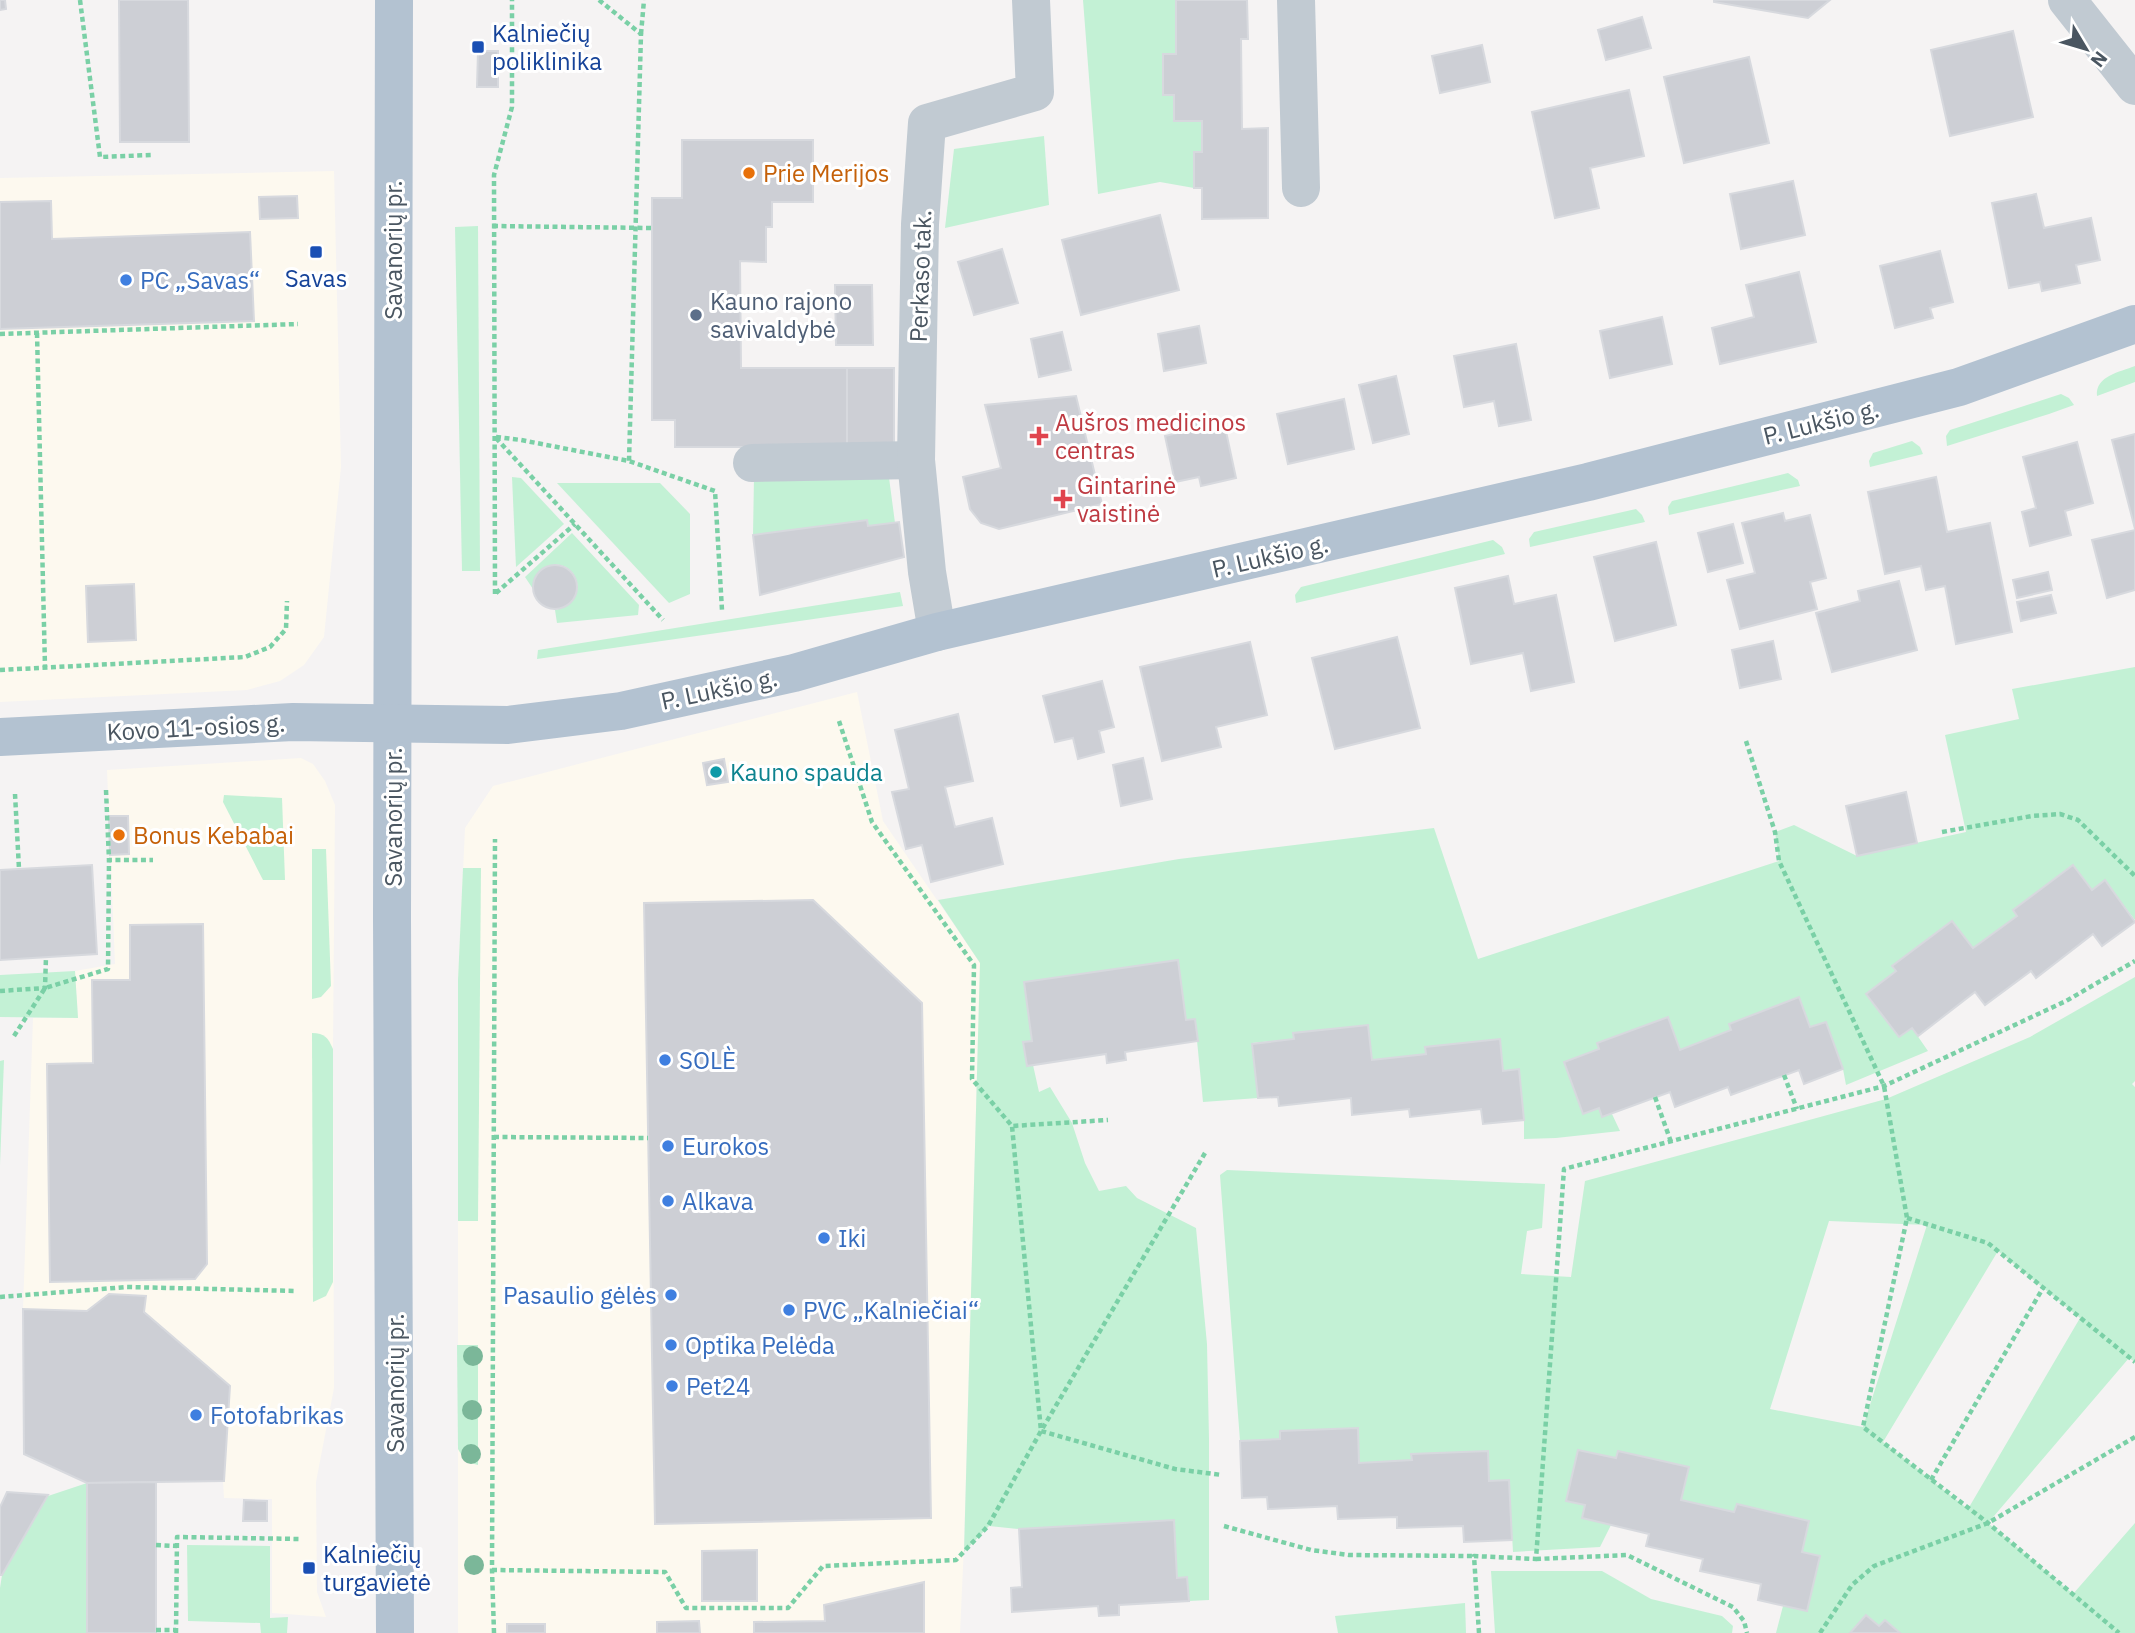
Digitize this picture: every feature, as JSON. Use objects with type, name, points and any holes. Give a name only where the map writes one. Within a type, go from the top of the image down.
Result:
[{"type":"main road","name":"Savanorių pr.","points":[[394,0],[395,1633]]},
{"type":"main road","name":"P. Lukšio g.","points":[[393,723],[508,725],[621,710],[794,673],[937,632],[1575,485],[1959,387],[2135,324]]},
{"type":"main road","name":"Kovo 11-osios g.","points":[[0,737],[293,722],[393,723]]},
{"type":"street","name":"Perkaso tak.","points":[[937,632],[927,572],[916,460],[920,224],[927,123],[1035,92],[1031,0]]},
{"type":"street","points":[[1296,0],[1301,188]]},
{"type":"street","points":[[2067,0],[2135,86]]},
{"type":"street","points":[[752,463],[916,460]]},
{"type":"path","points":[[80,0],[100,157],[151,155]]},
{"type":"path","points":[[512,0],[512,107],[494,175],[495,594],[575,524]]},
{"type":"path","points":[[600,0],[641,34]]},
{"type":"path","points":[[629,461],[644,0]]},
{"type":"path","points":[[493,226],[652,228]]},
{"type":"path","points":[[0,334],[298,324]]},
{"type":"path","points":[[37,333],[45,667]]},
{"type":"path","points":[[496,438],[521,440],[629,461],[715,491],[722,610]]},
{"type":"path","points":[[496,438],[663,620]]},
{"type":"path","points":[[0,670],[246,657],[270,648],[286,629],[288,601]]},
{"type":"path","points":[[839,720],[872,822],[974,965],[972,1079],[1012,1126],[1041,1430]]},
{"type":"path","points":[[1746,741],[1774,832],[1779,860],[1884,1086],[1907,1218],[1863,1427],[1988,1523],[2119,1633]]},
{"type":"path","points":[[0,991],[45,988],[108,970],[109,860],[106,790]]},
{"type":"path","points":[[15,794],[19,869]]},
{"type":"path","points":[[1942,832],[2032,816],[2060,814],[2078,820],[2135,876]]},
{"type":"path","points":[[494,1633],[495,839]]},
{"type":"path","points":[[109,860],[153,860]]},
{"type":"path","points":[[14,1036],[45,988],[46,957]]},
{"type":"path","points":[[1536,1559],[1564,1169],[1884,1086],[2066,1001],[2135,961]]},
{"type":"path","points":[[1784,1075],[1797,1109]]},
{"type":"path","points":[[1655,1097],[1671,1142]]},
{"type":"path","points":[[1012,1126],[1108,1120]]},
{"type":"path","points":[[494,1136],[648,1138]]},
{"type":"path","points":[[492,1570],[665,1572],[686,1608],[788,1608],[823,1566],[956,1560],[988,1526],[1041,1430],[1205,1153]]},
{"type":"path","points":[[1907,1218],[1988,1243],[2135,1362]]},
{"type":"path","points":[[0,1298],[127,1287],[298,1291]]},
{"type":"path","points":[[1931,1480],[2043,1288]]},
{"type":"path","points":[[1041,1430],[1175,1469],[1222,1475]]},
{"type":"path","points":[[1820,1633],[1852,1585],[1874,1566],[1988,1523],[2135,1437]]},
{"type":"path","points":[[1224,1526],[1311,1549],[1349,1555],[1536,1559],[1627,1555],[1733,1607],[1744,1621],[1747,1633]]},
{"type":"path","points":[[156,1630],[176,1632],[177,1537],[300,1539]]},
{"type":"path","points":[[156,1545],[177,1546]]},
{"type":"path","points":[[1474,1556],[1479,1633]]},
{"type":"shaded area","points":[[334,171],[341,467],[324,637],[304,665],[280,681],[247,690],[0,702],[0,178]]},
{"type":"shaded area","points":[[857,692],[883,821],[980,963],[960,1633],[458,1633],[458,980],[465,828],[493,786]]},
{"type":"shaded area","points":[[301,758],[313,764],[325,781],[335,805],[334,1388],[316,1482],[317,1592],[326,1617],[272,1613],[272,1499],[224,1498],[223,1481],[87,1483],[24,1455],[23,1309],[33,1018],[78,1018],[75,971],[115,964],[107,770]]},
{"type":"green space","points":[[1083,0],[1176,0],[1176,54],[1163,54],[1163,95],[1174,95],[1202,121],[1202,152],[1194,152],[1194,188],[1160,182],[1098,194]]},
{"type":"green space","points":[[1044,136],[1049,205],[945,228],[954,149]]},
{"type":"green space","points":[[478,226],[480,571],[462,571],[455,227]]},
{"type":"green space","points":[[2135,366],[2135,382],[2097,396],[2097,389],[2104,379]]},
{"type":"green space","points":[[2061,394],[2069,398],[2074,405],[1947,446],[1946,436],[1950,430]]},
{"type":"green space","points":[[1912,441],[1920,447],[1923,454],[1870,467],[1869,461],[1873,453]]},
{"type":"green space","points":[[888,470],[895,523],[868,526],[867,520],[753,535],[754,477]]},
{"type":"green space","points":[[1788,473],[1798,480],[1800,486],[1669,515],[1668,507],[1672,501]]},
{"type":"green space","points":[[512,477],[521,478],[564,524],[516,567]]},
{"type":"green space","points":[[557,483],[660,483],[690,514],[690,594],[669,603]]},
{"type":"green space","points":[[1636,509],[1645,522],[1530,547],[1529,539],[1534,532]]},
{"type":"green space","points":[[572,533],[639,605],[638,615],[557,623],[555,610],[575,598],[576,580],[572,573],[566,567],[547,567],[536,576],[533,589],[525,577]]},
{"type":"green space","points":[[1493,540],[1502,547],[1505,554],[1296,603],[1295,595],[1301,587]]},
{"type":"green space","points":[[900,592],[903,606],[537,659],[538,650]]},
{"type":"green space","points":[[2135,667],[2135,920],[2105,881],[2092,890],[2072,865],[2013,910],[2017,916],[1973,948],[1952,921],[1893,966],[1896,971],[1867,994],[1899,1037],[1912,1028],[1928,1051],[1846,1085],[1826,1022],[1810,1027],[1798,997],[1729,1024],[1731,1030],[1680,1050],[1668,1017],[1598,1043],[1599,1108],[1602,1117],[1612,1114],[1620,1131],[1524,1139],[1519,1070],[1503,1071],[1499,1039],[1425,1047],[1426,1054],[1372,1060],[1367,1025],[1294,1033],[1294,1039],[1252,1043],[1258,1098],[1203,1102],[1195,1020],[1186,1020],[1177,960],[1024,982],[1032,1041],[1023,1043],[1027,1066],[1033,1065],[1039,1092],[1050,1087],[1072,1123],[1085,1163],[1099,1191],[1126,1186],[1137,1198],[1196,1228],[1207,1344],[1209,1600],[1189,1601],[1187,1578],[1177,1578],[1174,1520],[1019,1529],[989,1526],[964,1552],[980,963],[938,900],[1179,859],[1434,828],[1478,959],[1779,861],[1775,832],[1794,825],[1857,856],[1966,832],[1945,735],[2019,719],[2012,689]]},
{"type":"green space","points":[[224,795],[282,798],[285,880],[263,880],[223,802]]},
{"type":"green space","points":[[312,849],[326,849],[331,986],[321,997],[312,999]]},
{"type":"green space","points":[[463,868],[481,868],[478,1221],[458,1221],[458,980]]},
{"type":"green space","points":[[75,971],[78,1018],[0,1017],[0,975]]},
{"type":"green space","points":[[2135,977],[2135,1081],[2132,1084],[2135,1087],[2135,1362],[2129,1358],[1988,1523],[2073,1594],[2135,1523],[2135,1633],[1900,1633],[1879,1626],[1850,1633],[1776,1633],[1783,1606],[1807,1611],[1820,1556],[1802,1552],[1809,1521],[1737,1505],[1734,1512],[1681,1500],[1689,1467],[1618,1451],[1616,1458],[1567,1501],[1585,1505],[1582,1518],[1611,1525],[1600,1547],[1513,1552],[1509,1481],[1489,1481],[1487,1451],[1412,1454],[1412,1460],[1359,1463],[1358,1428],[1280,1431],[1280,1439],[1240,1441],[1220,1175],[1227,1170],[1545,1184],[1542,1228],[1527,1231],[1521,1274],[1571,1277],[1585,1181],[1886,1099],[2030,1037]],"holes":[[[1829,1221],[1927,1225],[1863,1427],[1770,1409]],[[1998,1251],[2080,1318],[1968,1509],[1883,1442]]]},
{"type":"green space","points":[[312,1033],[325,1037],[333,1049],[333,1282],[326,1296],[313,1302]]},
{"type":"green space","points":[[4,1060],[0,1165],[0,1061]]},
{"type":"green space","points":[[457,1345],[478,1345],[478,1465],[466,1460],[458,1449]]},
{"type":"green space","points":[[87,1483],[87,1633],[0,1633],[2,1575],[48,1496]]},
{"type":"green space","points":[[187,1545],[270,1546],[270,1618],[288,1617],[287,1633],[261,1633],[260,1623],[188,1621]]},
{"type":"green space","points":[[1491,1571],[1602,1571],[1651,1599],[1722,1616],[1733,1626],[1732,1633],[1495,1633]]},
{"type":"green space","points":[[1465,1603],[1466,1633],[1338,1633],[1335,1616]]},
{"type":"building","points":[[0,0],[5,0],[6,9],[0,10]]},
{"type":"building","points":[[119,0],[188,0],[189,142],[120,142]]},
{"type":"building","points":[[1176,0],[1247,0],[1248,39],[1241,39],[1242,129],[1268,128],[1268,218],[1202,219],[1202,188],[1194,188],[1194,152],[1202,152],[1202,121],[1174,121],[1174,95],[1163,95],[1163,54],[1176,54]]},
{"type":"building","points":[[1714,0],[1830,0],[1808,18]]},
{"type":"building","points":[[1642,17],[1651,48],[1606,60],[1598,30]]},
{"type":"building","points":[[2013,31],[2033,117],[1950,136],[1931,50]]},
{"type":"building","points":[[1482,45],[1490,82],[1440,93],[1432,56]]},
{"type":"building","points":[[478,51],[498,51],[498,87],[477,87]]},
{"type":"building","points":[[1749,57],[1769,143],[1684,163],[1664,77]]},
{"type":"building","points":[[1629,90],[1644,156],[1590,168],[1599,208],[1555,218],[1532,112]]},
{"type":"building","name":"Kauno rajono savivaldybė","points":[[682,140],[813,140],[813,202],[772,202],[772,227],[766,227],[766,262],[740,261],[741,368],[847,368],[847,447],[675,447],[675,420],[652,420],[652,198],[682,198]]},
{"type":"building","points":[[1793,181],[1805,235],[1741,249],[1730,194]]},
{"type":"building","points":[[2036,194],[2044,228],[2091,218],[2100,260],[2076,265],[2080,283],[2042,291],[2040,282],[2009,288],[1992,203]]},
{"type":"building","points":[[297,196],[298,218],[260,219],[259,197]]},
{"type":"building","name":"PC „Savas“","points":[[51,201],[52,239],[250,232],[254,321],[0,329],[0,202]]},
{"type":"building","points":[[1160,215],[1179,290],[1081,315],[1062,240]]},
{"type":"building","points":[[1002,249],[1018,303],[974,315],[958,262]]},
{"type":"building","points":[[1940,251],[1953,302],[1930,308],[1933,318],[1895,328],[1880,266]]},
{"type":"building","points":[[1799,272],[1816,342],[1720,364],[1712,328],[1754,317],[1746,285]]},
{"type":"building","points":[[835,285],[872,285],[873,345],[836,345]]},
{"type":"building","points":[[1662,317],[1672,364],[1610,378],[1600,331]]},
{"type":"building","points":[[1199,326],[1206,363],[1164,371],[1158,334]]},
{"type":"building","points":[[1062,332],[1071,370],[1039,377],[1031,339]]},
{"type":"building","points":[[1516,344],[1531,420],[1499,426],[1494,401],[1464,407],[1454,356]]},
{"type":"building","points":[[847,368],[894,368],[894,447],[847,447]]},
{"type":"building","points":[[1396,376],[1409,434],[1373,443],[1359,385]]},
{"type":"building","name":"Aušros medicinos centras","points":[[1076,396],[1102,504],[999,529],[981,523],[970,509],[963,477],[1001,468],[985,405]]},
{"type":"building","points":[[1344,399],[1354,449],[1288,464],[1277,414]]},
{"type":"building","points":[[1209,416],[1212,425],[1224,422],[1236,478],[1201,486],[1199,477],[1175,482],[1165,436],[1186,431],[1184,421]]},
{"type":"building","points":[[2135,434],[2135,529],[2112,440]]},
{"type":"building","points":[[2077,442],[2093,503],[2065,511],[2071,535],[2030,546],[2022,512],[2036,508],[2023,457]]},
{"type":"building","points":[[1936,477],[1947,532],[1990,523],[2012,632],[1956,644],[1945,586],[1926,590],[1921,566],[1885,574],[1868,492]]},
{"type":"building","points":[[1783,513],[1785,521],[1810,515],[1826,578],[1810,582],[1817,609],[1740,629],[1727,580],[1755,573],[1742,523]]},
{"type":"building","points":[[867,520],[868,526],[899,522],[904,557],[760,595],[753,535]]},
{"type":"building","points":[[1733,524],[1743,563],[1708,572],[1698,533]]},
{"type":"building","points":[[2135,530],[2135,590],[2107,598],[2092,540]]},
{"type":"building","points":[[1656,542],[1676,625],[1615,641],[1594,557]]},
{"type":"building","points":[[555,565],[564,566],[571,571],[576,578],[576,596],[571,603],[564,608],[555,609],[546,608],[539,603],[534,596],[533,587],[534,578],[539,571],[546,566]]},
{"type":"building","points":[[2048,572],[2052,590],[2017,598],[2013,580]]},
{"type":"building","points":[[1508,576],[1514,604],[1556,595],[1574,682],[1531,691],[1523,653],[1471,664],[1455,588]]},
{"type":"building","points":[[1899,581],[1917,650],[1832,672],[1816,613],[1860,601],[1858,591]]},
{"type":"building","points":[[134,584],[136,640],[88,642],[86,586]]},
{"type":"building","points":[[2051,595],[2056,613],[2021,621],[2017,602]]},
{"type":"building","points":[[1397,637],[1420,728],[1335,749],[1312,658]]},
{"type":"building","points":[[1773,641],[1781,679],[1740,688],[1732,650]]},
{"type":"building","points":[[1250,642],[1267,715],[1216,727],[1221,747],[1162,761],[1140,667]]},
{"type":"building","points":[[1102,681],[1114,727],[1099,731],[1104,752],[1078,759],[1073,738],[1055,742],[1043,696]]},
{"type":"building","points":[[958,714],[973,781],[945,787],[955,827],[992,818],[1003,864],[931,882],[922,845],[906,849],[892,792],[909,789],[895,730]]},
{"type":"building","points":[[1143,758],[1152,799],[1121,806],[1113,765]]},
{"type":"building","name":"Kauno spauda","points":[[724,759],[728,782],[707,785],[703,763]]},
{"type":"building","points":[[1906,792],[1917,843],[1857,856],[1846,806]]},
{"type":"building","name":"Bonus Kebabai","points":[[109,816],[128,816],[129,854],[110,855]]},
{"type":"building","points":[[92,865],[97,954],[0,960],[0,870]]},
{"type":"building","points":[[2073,865],[2092,890],[2105,880],[2135,922],[2102,946],[2093,934],[2036,978],[2031,971],[1985,1005],[1975,992],[1918,1036],[1912,1028],[1899,1037],[1866,994],[1896,971],[1892,966],[1952,921],[1973,948],[2017,916],[2013,910]]},
{"type":"building","name":"PVC „Kalniečiai“","points":[[813,900],[922,1003],[931,1518],[655,1524],[644,903]]},
{"type":"building","points":[[203,924],[207,1264],[195,1279],[50,1282],[47,1064],[93,1063],[92,980],[130,980],[130,925]]},
{"type":"building","points":[[1178,960],[1186,1020],[1195,1019],[1198,1041],[1125,1052],[1126,1060],[1107,1063],[1106,1054],[1027,1066],[1023,1042],[1032,1041],[1024,982]]},
{"type":"building","points":[[1799,997],[1810,1027],[1826,1022],[1843,1069],[1804,1084],[1799,1070],[1731,1095],[1728,1087],[1675,1107],[1670,1092],[1602,1117],[1599,1108],[1583,1114],[1564,1062],[1599,1049],[1597,1043],[1668,1017],[1680,1050],[1731,1030],[1729,1024]]},
{"type":"building","points":[[1368,1025],[1372,1060],[1426,1054],[1425,1047],[1500,1039],[1503,1071],[1519,1069],[1524,1120],[1483,1124],[1481,1109],[1410,1117],[1409,1109],[1352,1115],[1351,1098],[1279,1106],[1278,1097],[1258,1098],[1252,1044],[1294,1039],[1293,1033]]},
{"type":"building","points":[[109,1294],[146,1296],[144,1312],[230,1386],[224,1481],[87,1483],[24,1454],[23,1309],[87,1311]]},
{"type":"building","points":[[1358,1428],[1359,1463],[1412,1460],[1411,1454],[1488,1451],[1489,1481],[1509,1480],[1512,1540],[1464,1542],[1463,1526],[1397,1528],[1397,1517],[1338,1519],[1337,1506],[1268,1509],[1267,1497],[1242,1498],[1240,1441],[1280,1439],[1280,1431]]},
{"type":"building","points":[[1578,1450],[1616,1458],[1618,1451],[1689,1467],[1681,1500],[1734,1512],[1737,1504],[1809,1521],[1802,1552],[1820,1556],[1807,1611],[1758,1600],[1761,1584],[1700,1571],[1703,1559],[1646,1546],[1649,1534],[1582,1518],[1585,1505],[1566,1501]]},
{"type":"building","points":[[156,1482],[156,1633],[87,1633],[87,1483]]},
{"type":"building","points":[[7,1492],[48,1495],[0,1575],[0,1507]]},
{"type":"building","points":[[244,1500],[267,1501],[267,1521],[243,1521]]},
{"type":"building","points":[[1174,1520],[1177,1578],[1187,1577],[1189,1601],[1119,1605],[1119,1615],[1099,1616],[1098,1606],[1012,1612],[1011,1588],[1022,1587],[1019,1529]]},
{"type":"building","points":[[757,1550],[757,1601],[702,1601],[702,1551]]},
{"type":"building","points":[[924,1582],[924,1633],[754,1633],[754,1622],[825,1621],[824,1605]]},
{"type":"building","points":[[1866,1615],[1879,1626],[1885,1620],[1900,1633],[1850,1633]]},
{"type":"building","points":[[699,1621],[700,1633],[657,1633],[657,1622]]},
{"type":"building","points":[[507,1624],[545,1624],[545,1633],[507,1633]]},
{"type":"place","name":"Kalniečių poliklinika","points":[[478,47]]},
{"type":"place","name":"Prie Merijos","points":[[749,173]]},
{"type":"place","name":"Savas","points":[[316,252]]},
{"type":"place","name":"PC „Savas“","points":[[126,280]]},
{"type":"place","name":"Kauno rajono savivaldybė","points":[[696,315]]},
{"type":"place","name":"Aušros medicinos centras","points":[[1039,436]]},
{"type":"place","name":"Gintarinė vaistinė","points":[[1063,499]]},
{"type":"place","name":"Kauno spauda","points":[[716,772]]},
{"type":"place","name":"Bonus Kebabai","points":[[119,835]]},
{"type":"place","name":"SOLÈ","points":[[665,1060]]},
{"type":"place","name":"Eurokos","points":[[668,1146]]},
{"type":"place","name":"Alkava","points":[[668,1201]]},
{"type":"place","name":"Iki","points":[[824,1238]]},
{"type":"place","name":"Pasaulio gėlės","points":[[671,1295]]},
{"type":"place","name":"PVC „Kalniečiai“","points":[[789,1310]]},
{"type":"place","name":"Optika Pelėda","points":[[671,1345]]},
{"type":"place","name":"Pet24","points":[[672,1386]]},
{"type":"place","name":"Fotofabrikas","points":[[196,1415]]},
{"type":"place","name":"Kalniečių turgavietė","points":[[309,1568]]}]
